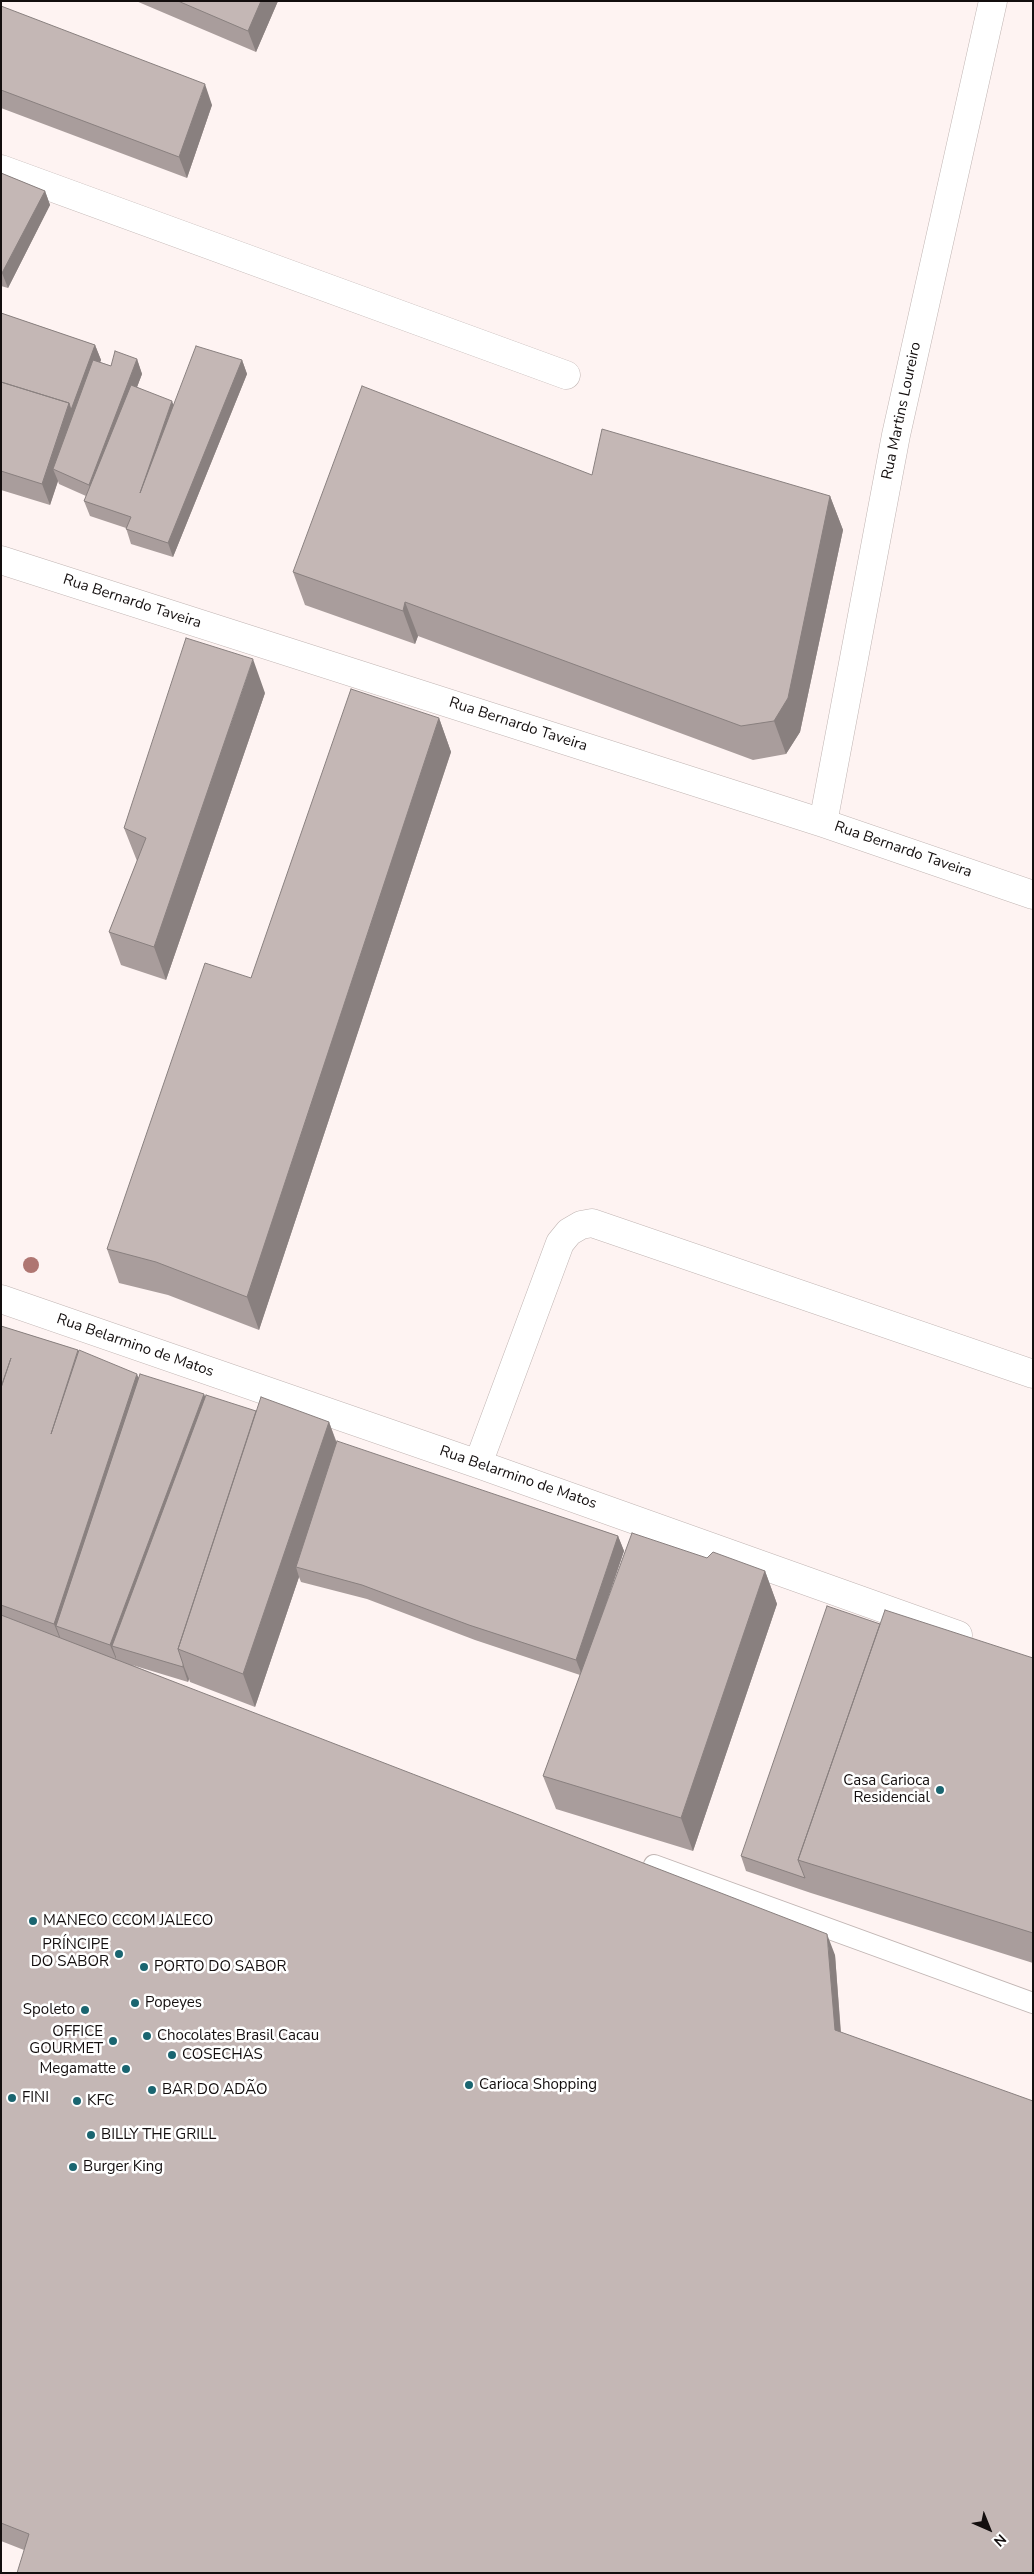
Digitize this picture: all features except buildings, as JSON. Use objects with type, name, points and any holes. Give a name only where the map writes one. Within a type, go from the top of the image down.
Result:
[{"type":"street","name":"Rua Martins Loureiro","points":[[823,823],[896,435],[993,1]]},
{"type":"street","points":[[1,169],[566,375]]},
{"type":"street","name":"Rua Bernardo Taveira","points":[[1,560],[823,823],[1033,895]]},
{"type":"street","points":[[478,1464],[560,1243],[569,1232],[581,1225],[592,1223],[1033,1374]]},
{"type":"street","name":"Rua Belarmino de Matos","points":[[1,1300],[478,1464],[986,1645]]},
{"type":"lane","points":[[654,1865],[1033,2003]]},
{"type":"place","name":"Casa Carioca Residencial","points":[[940,1790]]},
{"type":"place","name":"MANECO CCOM JALECO","points":[[33,1921]]},
{"type":"place","name":"PRÍNCIPE DO SABOR","points":[[119,1954]]},
{"type":"place","name":"PORTO DO SABOR","points":[[144,1967]]},
{"type":"place","name":"Popeyes","points":[[135,2003]]},
{"type":"place","name":"Spoleto","points":[[85,2010]]},
{"type":"place","name":"Chocolates Brasil Cacau","points":[[147,2036]]},
{"type":"place","name":"OFFICE GOURMET","points":[[113,2041]]},
{"type":"place","name":"COSECHAS","points":[[172,2055]]},
{"type":"place","name":"Megamatte","points":[[126,2069]]},
{"type":"place","name":"Carioca Shopping","points":[[469,2085]]},
{"type":"place","name":"BAR DO ADÃO","points":[[152,2090]]},
{"type":"place","name":"FINI","points":[[12,2098]]},
{"type":"place","name":"KFC","points":[[77,2101]]},
{"type":"place","name":"BILLY THE GRILL","points":[[91,2135]]},
{"type":"place","name":"Burger King","points":[[73,2167]]}]
